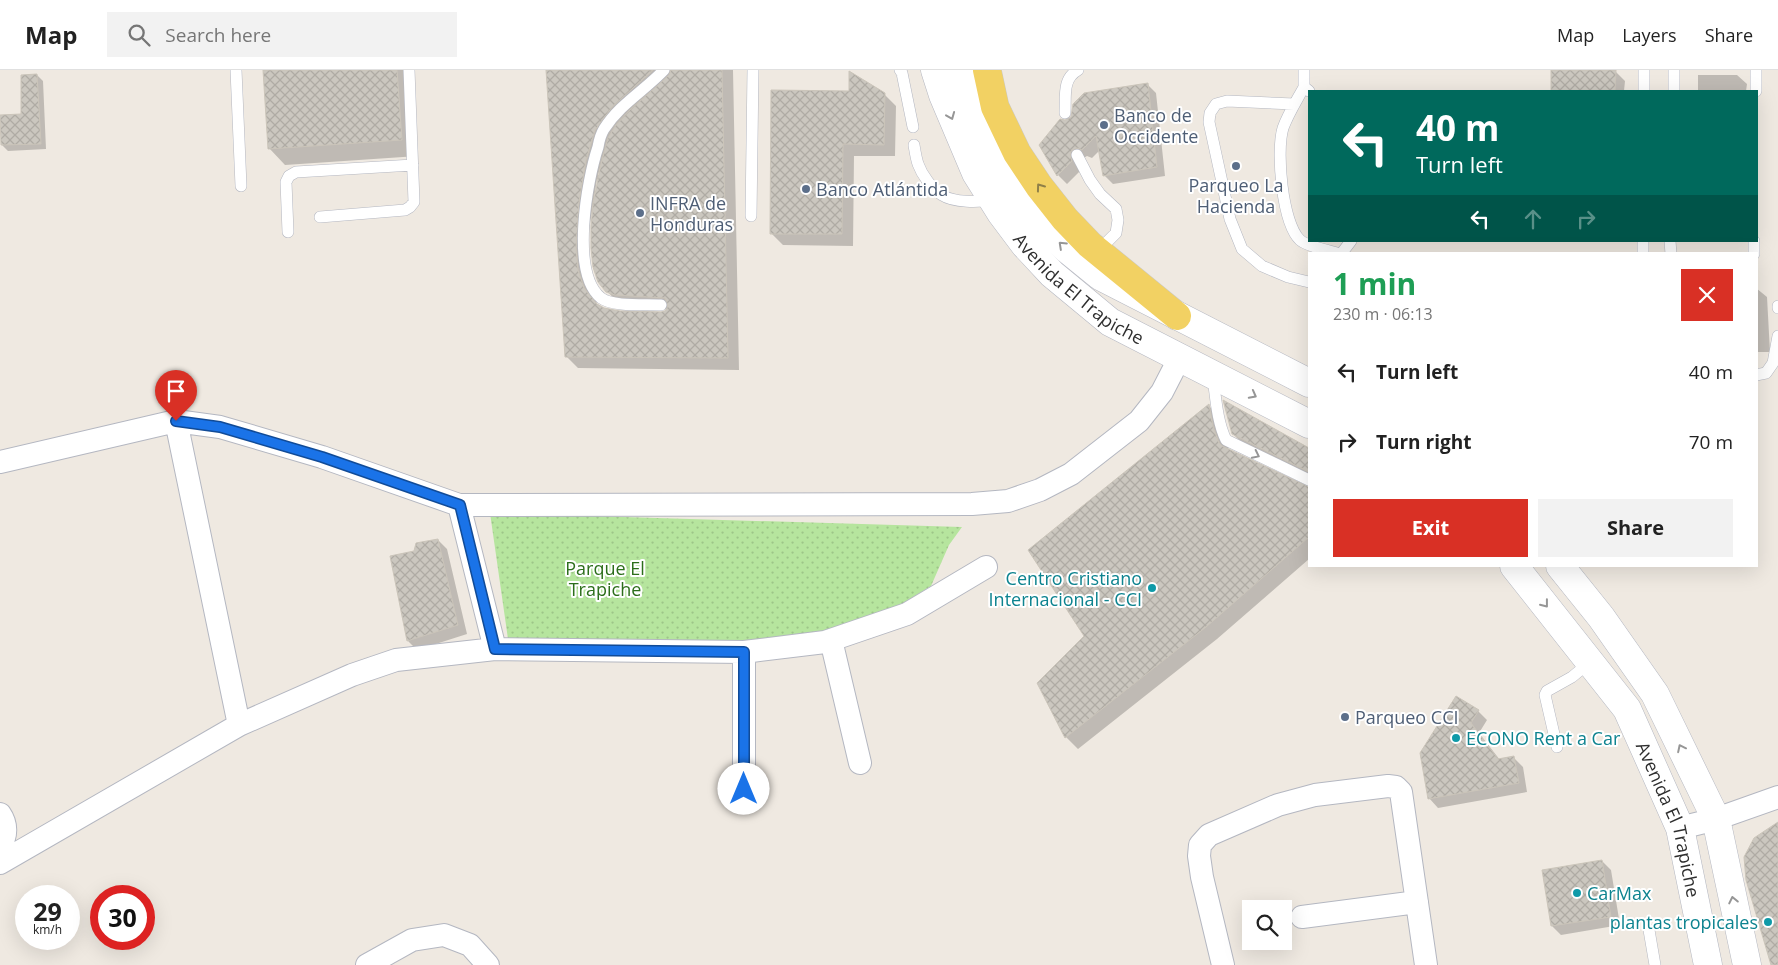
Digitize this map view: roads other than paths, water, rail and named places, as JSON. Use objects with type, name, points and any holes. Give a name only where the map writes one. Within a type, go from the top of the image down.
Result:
[{"type":"main road","name":"Avenida El Trapiche","points":[[935,70],[943,96],[976,173],[992,200],[1025,245],[1052,274],[1110,322],[1308,423]]},
{"type":"main road","name":"Avenida El Trapiche","points":[[961,70],[991,154],[1016,193],[1039,223],[1068,250],[1100,276],[1198,325],[1308,384]]},
{"type":"main road","points":[[987,70],[995,107],[1017,153],[1039,186],[1097,252],[1177,316]]},
{"type":"main road","points":[[1180,357],[1188,350],[1208,348],[1308,384]]},
{"type":"main road","name":"Avenida El Trapiche","points":[[1515,567],[1627,710],[1680,828],[1708,965]]},
{"type":"main road","name":"Avenida El Trapiche","points":[[1561,567],[1601,617],[1656,694],[1716,818],[1747,965]]},
{"type":"street","points":[[0,462],[176,421],[220,427],[322,457],[460,505],[972,504],[1008,501],[1040,490],[1071,474],[1139,421],[1162,392],[1180,357]]},
{"type":"street","points":[[176,421],[239,725]]},
{"type":"street","points":[[460,505],[495,649]]},
{"type":"street","points":[[0,863],[239,725],[352,675],[396,660],[495,649],[744,652],[825,642],[907,614],[986,567]]},
{"type":"street","points":[[831,640],[860,763]]},
{"type":"street","points":[[744,652],[744,789]]},
{"type":"street","points":[[1222,965],[1202,876],[1199,856],[1200,845],[1209,836],[1278,805],[1314,795],[1388,786],[1396,787],[1401,792],[1426,965]]},
{"type":"street","points":[[1680,828],[1778,797]]},
{"type":"street","points":[[0,814],[5,826],[5,835],[0,846]]},
{"type":"street","points":[[1302,917],[1417,902]]},
{"type":"street","points":[[367,965],[412,940],[444,935],[470,945],[488,965]]},
{"type":"lane","points":[[236,70],[241,186]]},
{"type":"lane","points":[[320,217],[405,210],[414,202],[409,70]]},
{"type":"lane","points":[[661,305],[620,303],[603,299],[596,293],[589,279],[583,236],[587,190],[592,165],[603,130],[625,103],[664,70]]},
{"type":"lane","points":[[751,216],[753,70]]},
{"type":"lane","points":[[900,70],[912,127]]},
{"type":"lane","points":[[1065,113],[1066,82],[1078,70]]},
{"type":"lane","points":[[1304,70],[1307,89],[1294,104],[1282,129],[1280,166],[1287,215],[1292,231],[1301,242],[1334,252]]},
{"type":"lane","points":[[1644,70],[1644,90]]},
{"type":"lane","points":[[1674,70],[1674,90]]},
{"type":"lane","points":[[1756,70],[1756,90]]},
{"type":"lane","points":[[1294,104],[1227,101],[1216,104],[1210,113],[1209,122],[1230,219],[1242,249],[1262,266],[1288,277],[1308,282]]},
{"type":"lane","points":[[914,145],[918,164],[928,181],[942,196],[979,202],[992,200]]},
{"type":"lane","points":[[1077,155],[1090,180],[1100,194],[1116,209],[1118,220],[1116,233],[1097,252]]},
{"type":"lane","points":[[288,232],[286,182],[289,176],[296,172],[413,164]]},
{"type":"lane","points":[[1342,252],[1351,242]]},
{"type":"lane","points":[[1758,375],[1766,373],[1773,363],[1778,336]]},
{"type":"lane","points":[[1213,374],[1219,416],[1226,440],[1308,480]]},
{"type":"lane","points":[[1557,747],[1545,695],[1547,691],[1572,677],[1590,662]]},
{"type":"lane","points":[[1649,930],[1655,965]]},
{"type":"place","name":"Banco de Occidente","points":[[1104,125]]},
{"type":"place","name":"Parqueo La Hacienda","points":[[1236,166]]},
{"type":"place","name":"Banco Atlántida","points":[[806,189]]},
{"type":"place","name":"INFRA de Honduras","points":[[640,213]]},
{"type":"place","name":"Centro Cristiano Internacional - CCI","points":[[1152,588]]},
{"type":"place","name":"Parqueo CCI","points":[[1345,717]]},
{"type":"place","name":"ECONO Rent a Car","points":[[1456,738]]},
{"type":"place","name":"CarMax","points":[[1577,893]]},
{"type":"place","name":"plantas tropicales","points":[[1768,922]]},
{"type":"park label","name":"Parque El Trapiche","points":[[605,578]]}]
